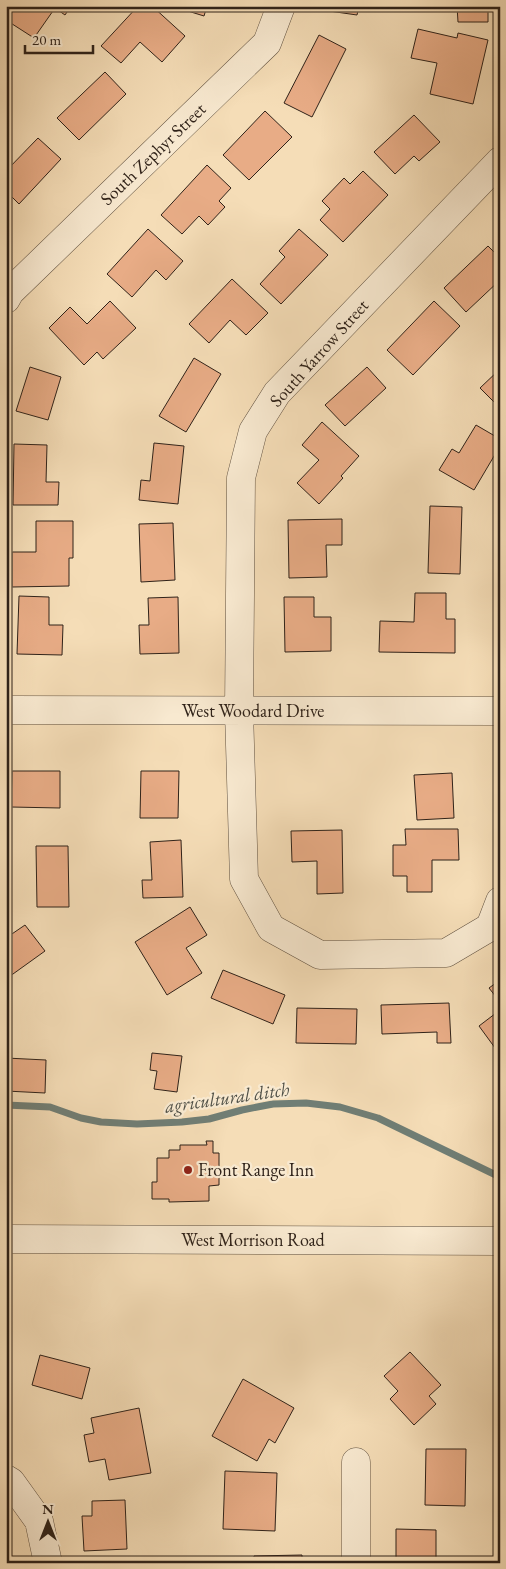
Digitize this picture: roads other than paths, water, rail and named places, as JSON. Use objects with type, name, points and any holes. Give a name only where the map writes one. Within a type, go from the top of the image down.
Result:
[{"type":"street","name":"South Zephyr Street","points":[[8,293],[267,43],[281,6]]},
{"type":"street","name":"South Yarrow Street","points":[[500,161],[277,393],[253,431],[241,478],[239,711],[244,879],[271,928],[320,955],[446,953],[490,927],[500,901]]},
{"type":"street","name":"West Woodard Drive","points":[[6,710],[500,711]]},
{"type":"street","name":"West Morrison Road","points":[[6,1239],[500,1241]]},
{"type":"street","points":[[356,1462],[356,1563]]},
{"type":"street","points":[[6,1480],[11,1482],[39,1522],[48,1563]]},
{"type":"waterway","name":"agricultural ditch","points":[[6,1105],[50,1107],[81,1118],[101,1122],[137,1124],[209,1119],[273,1104],[306,1103],[340,1107],[378,1118],[500,1177]]},
{"type":"place","name":"Front Range Inn","points":[[188,1170]]}]
